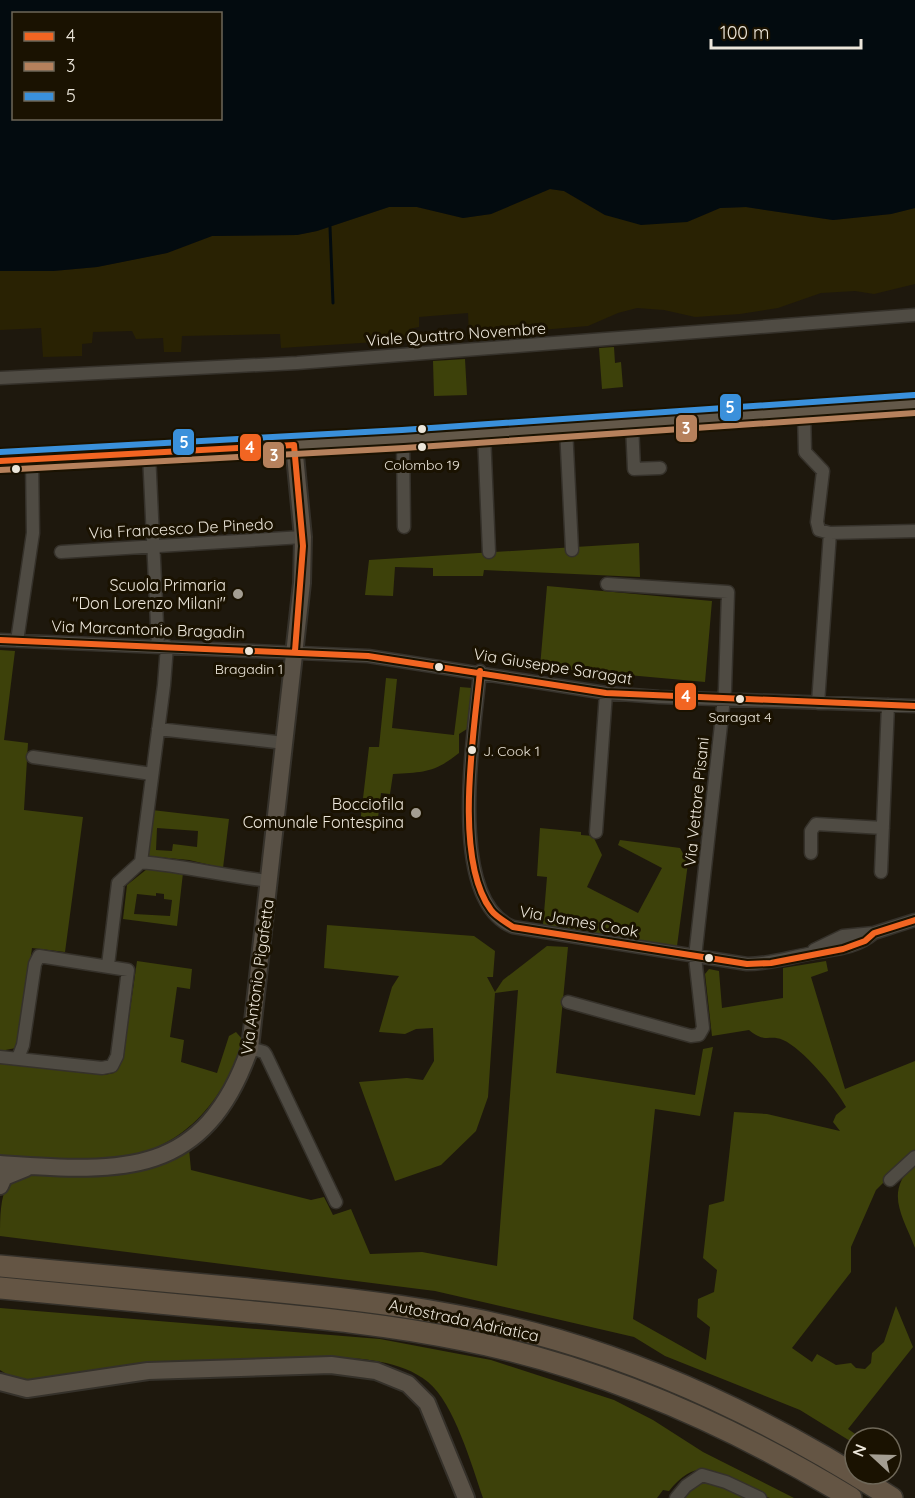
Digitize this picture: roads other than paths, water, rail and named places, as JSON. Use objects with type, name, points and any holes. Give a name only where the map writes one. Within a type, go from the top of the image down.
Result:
[{"type":"highway","name":"Autostrada Adriatica","points":[[0,1266],[348,1298],[414,1308],[558,1340],[659,1375],[712,1397],[809,1447],[892,1498]]},
{"type":"highway","name":"Autostrada Adriatica","points":[[0,1288],[349,1321],[466,1340],[554,1363],[652,1397],[749,1440],[851,1498]]},
{"type":"main road","points":[[0,461],[484,434],[915,404]]},
{"type":"main road","name":"Via Antonio Pigafetta","points":[[1,1173],[30,1166],[105,1168],[129,1165],[172,1151],[202,1131],[225,1103],[250,1048],[295,651],[303,537],[294,445]]},
{"type":"main road","points":[[0,1383],[27,1389],[158,1371],[331,1365],[376,1371],[408,1384],[427,1403],[466,1498]]},
{"type":"street","name":"Viale Quattro Novembre","points":[[0,378],[297,363],[915,315]]},
{"type":"street","points":[[804,412],[806,452],[824,471],[817,522],[825,532],[818,703]]},
{"type":"street","points":[[633,424],[634,469],[660,468]]},
{"type":"street","points":[[566,428],[572,550]]},
{"type":"street","points":[[484,434],[489,552]]},
{"type":"street","points":[[403,439],[404,527]]},
{"type":"street","points":[[108,965],[118,883],[141,862],[158,729],[162,646],[153,546],[149,453]]},
{"type":"street","points":[[16,641],[33,533],[32,460]]},
{"type":"street","points":[[825,532],[915,531]]},
{"type":"street","name":"Via Francesco De Pinedo","points":[[61,552],[303,537]]},
{"type":"street","name":"Via Vettore Pisani","points":[[568,1002],[697,1036],[703,1026],[695,957],[724,700],[728,592],[607,584]]},
{"type":"street","name":"Via Marcantonio Bragadin","points":[[0,640],[295,651]]},
{"type":"street","name":"Via Giuseppe Saragat","points":[[295,651],[383,657],[606,693],[724,700],[915,706]]},
{"type":"street","name":"Via James Cook","points":[[480,671],[469,804],[477,879],[489,910],[498,920],[513,927],[695,957],[759,964],[852,946],[874,933],[915,920]]},
{"type":"street","points":[[596,832],[606,693]]},
{"type":"street","points":[[881,872],[888,705]]},
{"type":"street","points":[[158,729],[285,743]]},
{"type":"street","points":[[33,757],[152,774]]},
{"type":"street","points":[[811,853],[811,831],[816,824],[883,828]]},
{"type":"street","name":"Via Antonio Pigafetta","points":[[141,862],[188,867],[219,875],[269,881]]},
{"type":"street","points":[[0,1057],[102,1068],[112,1066],[115,1062],[129,973],[126,968],[39,956],[35,964],[23,1045],[18,1058]]},
{"type":"street","points":[[250,1048],[264,1052],[266,1055],[336,1202]]},
{"type":"street","points":[[890,1180],[915,1157]]},
{"type":"street","points":[[676,1498],[690,1482],[702,1475],[726,1482],[760,1498]]},
{"type":"waterway","points":[[330,227],[333,303]]},
{"type":"place","name":"Colombo 19","points":[[422,447]]},
{"type":"place","name":"Scuola Primaria \"Don Lorenzo Milani\"","points":[[238,594]]},
{"type":"place","name":"Bragadin 1","points":[[249,651]]},
{"type":"place","name":"Saragat 4","points":[[740,699]]},
{"type":"place","name":"J. Cook 1","points":[[472,750]]},
{"type":"place","name":"Bocciofila Comunale Fontespina","points":[[416,813]]}]
